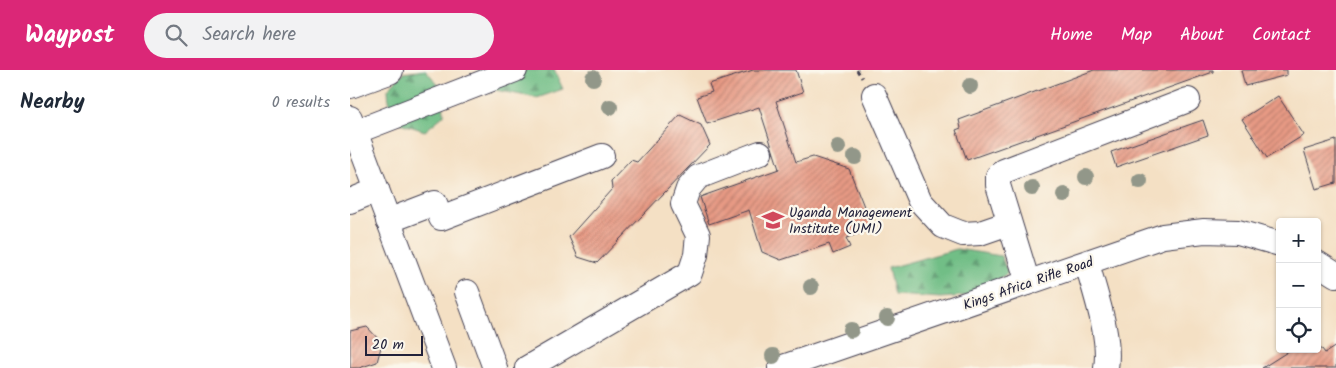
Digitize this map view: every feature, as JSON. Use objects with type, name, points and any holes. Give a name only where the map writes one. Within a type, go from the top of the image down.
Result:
[{"type":"highway","points":[[350,84],[389,70]]},
{"type":"street","points":[[444,368],[353,125],[515,70]]},
{"type":"street","points":[[874,95],[920,200],[943,226],[963,234],[980,234],[1009,223]]},
{"type":"street","points":[[1028,283],[998,185],[998,176],[1004,171],[1188,100]]},
{"type":"street","points":[[527,368],[690,273],[696,255],[698,235],[683,204],[688,188],[698,177],[760,153]]},
{"type":"street","points":[[388,221],[435,203],[441,218],[602,156]]},
{"type":"street","points":[[350,202],[377,190]]},
{"type":"street","name":"Kings Africa Rifle Road","points":[[780,368],[1163,236],[1204,231],[1238,232],[1276,243]]},
{"type":"street","points":[[1087,263],[1104,328],[1106,368]]},
{"type":"street","points":[[1321,266],[1336,275]]},
{"type":"street","points":[[467,292],[495,368]]},
{"type":"green space","points":[[426,70],[443,91],[444,115],[425,131],[397,122],[389,106],[388,89],[403,73]]},
{"type":"green space","points":[[480,70],[554,70],[563,89],[537,98],[485,88],[478,74]]},
{"type":"green space","points":[[957,249],[1001,256],[1008,273],[973,295],[941,298],[894,295],[888,268]]},
{"type":"building","points":[[753,70],[796,70],[803,92],[776,101],[796,162],[813,157],[849,169],[873,229],[846,238],[850,247],[833,254],[829,244],[781,260],[762,252],[749,210],[709,224],[700,197],[779,169],[759,107],[707,124],[697,97],[712,92],[709,84]]},
{"type":"building","points":[[1094,70],[1213,70],[1213,72],[967,160],[956,130],[961,128],[959,120]]},
{"type":"building","points":[[1241,70],[1287,70],[1287,75],[1245,86]]},
{"type":"building","points":[[1278,96],[1304,135],[1267,158],[1242,119]]},
{"type":"building","points":[[680,115],[701,125],[710,145],[597,263],[578,257],[569,237],[612,189],[611,181],[631,160],[637,162]]},
{"type":"building","points":[[1203,120],[1208,135],[1116,167],[1111,152]]},
{"type":"building","points":[[1336,140],[1336,183],[1316,189],[1304,150]]},
{"type":"building","points":[[367,327],[382,343],[377,362],[359,368],[350,368],[350,331]]},
{"type":"building","points":[[1336,346],[1336,368],[1262,368],[1286,353],[1321,353],[1322,349],[1325,353]]},
{"type":"place","name":"Uganda Management Institute (UMI)","points":[[773,220]]}]
